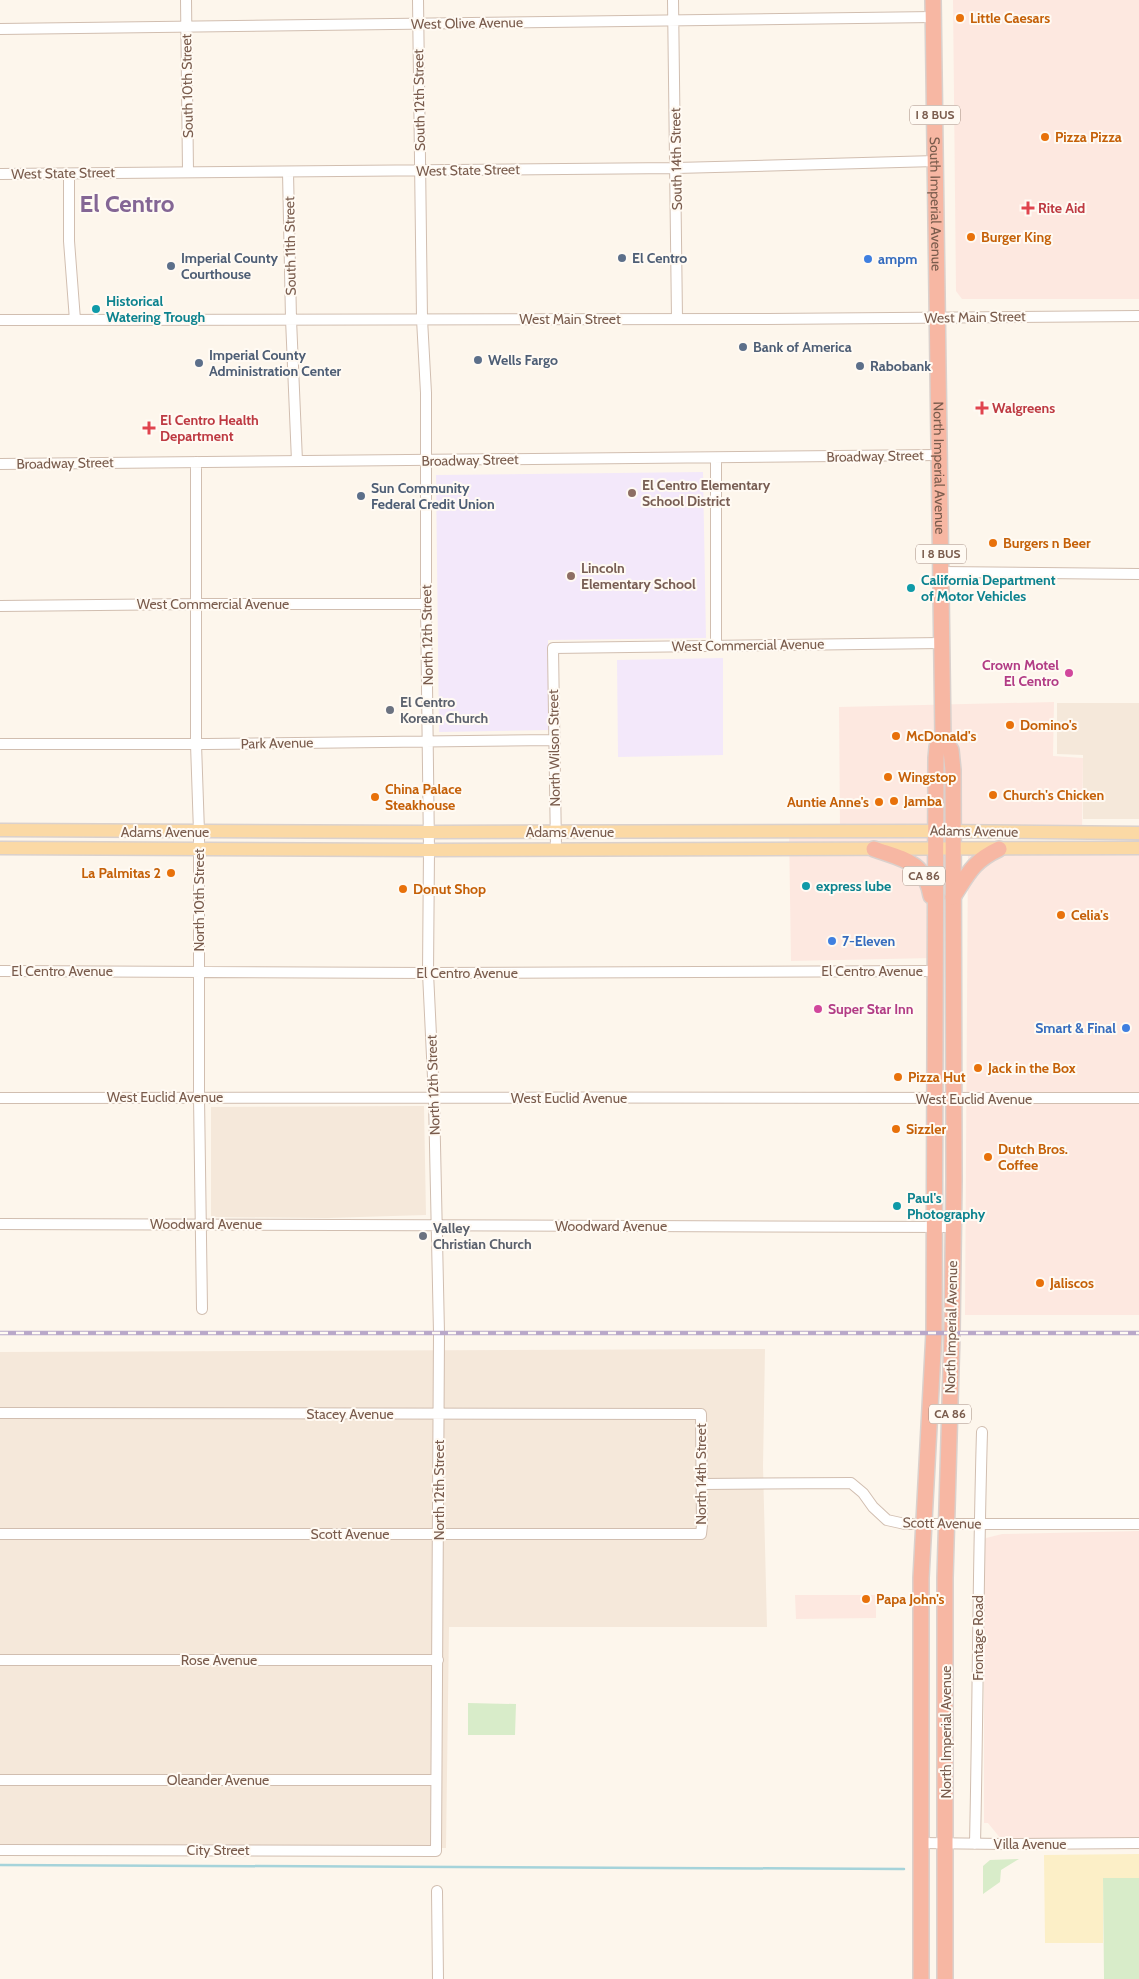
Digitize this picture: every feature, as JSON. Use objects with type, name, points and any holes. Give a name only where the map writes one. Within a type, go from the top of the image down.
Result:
[{"type":"highway","name":"South Imperial Avenue","points":[[933,0],[938,318]]},
{"type":"highway","name":"North Imperial Avenue","points":[[938,318],[943,738],[951,750],[953,770],[952,1333],[947,1524],[945,1979]]},
{"type":"highway","name":"North Imperial Avenue","points":[[921,1979],[921,1578],[934,1332],[934,934],[937,747],[943,738]]},
{"type":"highway","name":"CA 86","points":[[874,849],[892,853],[905,859],[915,865],[923,874],[929,886],[934,934]]},
{"type":"highway","points":[[952,899],[975,864],[986,855],[999,849]]},
{"type":"main road","name":"Adams Avenue","points":[[0,830],[555,832],[936,830],[1139,833]]},
{"type":"main road","points":[[1099,849],[1110,842],[1139,841]]},
{"type":"main road","name":"Adams Avenue","points":[[0,848],[429,850],[556,848],[1139,848]]},
{"type":"street","name":"South 10th Street","points":[[186,0],[188,172]]},
{"type":"street","name":"South 12th Street","points":[[418,0],[422,319]]},
{"type":"street","name":"South 14th Street","points":[[673,0],[676,319]]},
{"type":"street","name":"West Olive Avenue","points":[[0,29],[934,17]]},
{"type":"street","name":"West State Street","points":[[0,174],[676,168],[936,161]]},
{"type":"street","name":"South 11th Street","points":[[288,172],[291,320],[297,461]]},
{"type":"street","points":[[69,174],[69,242],[75,320]]},
{"type":"street","name":"West Main Street","points":[[0,320],[1139,316]]},
{"type":"street","name":"North 12th Street","points":[[422,319],[426,393],[428,973],[434,1098],[439,1414],[436,1850]]},
{"type":"street","name":"Broadway Street","points":[[0,464],[939,455]]},
{"type":"street","points":[[716,458],[716,645]]},
{"type":"street","name":"North 10th Street","points":[[196,462],[196,744],[199,832],[199,1097],[202,1309]]},
{"type":"street","points":[[941,572],[1139,574]]},
{"type":"street","name":"West Commercial Avenue","points":[[0,606],[426,604]]},
{"type":"street","name":"West Commercial Avenue","points":[[553,648],[942,642]]},
{"type":"street","name":"North Wilson Street","points":[[553,648],[556,848]]},
{"type":"street","name":"Park Avenue","points":[[0,744],[553,740]]},
{"type":"street","name":"El Centro Avenue","points":[[0,971],[428,973],[934,972]]},
{"type":"street","name":"West Euclid Avenue","points":[[0,1098],[1139,1098]]},
{"type":"street","name":"Woodward Avenue","points":[[0,1224],[952,1226]]},
{"type":"street","name":"Stacey Avenue","points":[[0,1413],[701,1414]]},
{"type":"street","name":"North 14th Street","points":[[701,1414],[701,1534]]},
{"type":"street","name":"Frontage Road","points":[[975,1844],[982,1432]]},
{"type":"street","name":"Scott Avenue","points":[[702,1484],[851,1483],[863,1493],[873,1507],[887,1520],[905,1524],[1139,1524]]},
{"type":"street","name":"Scott Avenue","points":[[0,1534],[701,1534]]},
{"type":"street","name":"Rose Avenue","points":[[0,1660],[438,1660]]},
{"type":"street","name":"Oleander Avenue","points":[[0,1780],[436,1780]]},
{"type":"street","name":"Villa Avenue","points":[[920,1842],[975,1844],[1139,1843]]},
{"type":"street","name":"City Street","points":[[0,1850],[436,1850]]},
{"type":"street","points":[[437,1891],[438,1979]]},
{"type":"shaded area","points":[[953,0],[1139,0],[1139,299],[962,299],[956,291]]},
{"type":"shaded area","name":"Lincoln Elementary School","points":[[703,472],[706,638],[548,640],[549,730],[439,732],[436,475]]},
{"type":"shaded area","points":[[723,658],[723,755],[618,757],[617,660]]},
{"type":"shaded area","points":[[1054,702],[1053,756],[1083,758],[1082,832],[936,831],[934,958],[791,961],[789,831],[840,830],[839,707]]},
{"type":"shaded area","points":[[1057,703],[1139,703],[1139,819],[1083,819],[1083,755],[1057,754]]},
{"type":"shaded area","points":[[1139,848],[1139,1315],[965,1315],[968,849]]},
{"type":"shaded area","points":[[424,1106],[426,1215],[327,1218],[211,1217],[211,1107]]},
{"type":"shaded area","points":[[765,1349],[763,1466],[767,1627],[449,1627],[446,1848],[0,1848],[0,1352]]},
{"type":"shaded area","points":[[1139,1531],[1139,1842],[1005,1844],[988,1823],[984,1823],[984,1681],[980,1547],[986,1538],[1002,1534]]},
{"type":"shaded area","points":[[795,1595],[876,1595],[876,1618],[796,1619]]},
{"type":"green space","points":[[468,1703],[516,1704],[515,1735],[468,1735]]},
{"type":"green space","points":[[1019,1859],[1001,1870],[1000,1882],[983,1894],[983,1866],[990,1860]]},
{"type":"green space","points":[[1103,1878],[1139,1878],[1139,1979],[1104,1979]]},
{"type":"sand","points":[[1139,1854],[1139,1878],[1103,1878],[1103,1943],[1045,1943],[1044,1855]]},
{"type":"waterway","points":[[0,1865],[904,1869]]},
{"type":"railway","points":[[0,1333],[1139,1333]]},
{"type":"place","name":"Little Caesars","points":[[960,18]]},
{"type":"place","name":"Pizza Pizza","points":[[1045,137]]},
{"type":"place","name":"Rite Aid","points":[[1028,208]]},
{"type":"place","name":"Burger King","points":[[971,237]]},
{"type":"place","name":"El Centro","points":[[622,258]]},
{"type":"place","name":"ampm","points":[[868,259]]},
{"type":"place","name":"Imperial County Courthouse","points":[[171,266]]},
{"type":"place","name":"Historical Watering Trough","points":[[96,309]]},
{"type":"place","name":"Bank of America","points":[[743,347]]},
{"type":"place","name":"Wells Fargo","points":[[478,360]]},
{"type":"place","name":"Imperial County Administration Center","points":[[199,363]]},
{"type":"place","name":"Rabobank","points":[[860,366]]},
{"type":"place","name":"Walgreens","points":[[982,408]]},
{"type":"place","name":"El Centro Health Department","points":[[149,428]]},
{"type":"place","name":"El Centro Elementary School District","points":[[632,493]]},
{"type":"place","name":"Sun Community Federal Credit Union","points":[[361,496]]},
{"type":"place","name":"Burgers n Beer","points":[[993,543]]},
{"type":"place","name":"Lincoln Elementary School","points":[[571,576]]},
{"type":"place","name":"California Department of Motor Vehicles","points":[[911,588]]},
{"type":"place","name":"Crown Motel El Centro","points":[[1069,673]]},
{"type":"place","name":"El Centro Korean Church","points":[[390,710]]},
{"type":"place","name":"Domino's","points":[[1010,725]]},
{"type":"place","name":"McDonald's","points":[[896,736]]},
{"type":"place","name":"Wingstop","points":[[888,777]]},
{"type":"place","name":"Church's Chicken","points":[[993,795]]},
{"type":"place","name":"China Palace Steakhouse","points":[[375,797]]},
{"type":"place","name":"Jamba","points":[[894,801]]},
{"type":"place","name":"Auntie Anne's","points":[[879,802]]},
{"type":"place","name":"La Palmitas 2","points":[[171,873]]},
{"type":"place","name":"express lube","points":[[806,886]]},
{"type":"place","name":"Donut Shop","points":[[403,889]]},
{"type":"place","name":"Celia's","points":[[1061,915]]},
{"type":"place","name":"7-Eleven","points":[[832,941]]},
{"type":"place","name":"Super Star Inn","points":[[818,1009]]},
{"type":"place","name":"Smart & Final","points":[[1126,1028]]},
{"type":"place","name":"Jack in the Box","points":[[978,1068]]},
{"type":"place","name":"Pizza Hut","points":[[898,1077]]},
{"type":"place","name":"Sizzler","points":[[896,1129]]},
{"type":"place","name":"Dutch Bros. Coffee","points":[[988,1157]]},
{"type":"place","name":"Paul's Photography","points":[[897,1206]]},
{"type":"place","name":"Valley Christian Church","points":[[423,1236]]},
{"type":"place","name":"Jaliscos","points":[[1040,1283]]},
{"type":"place","name":"Papa John's","points":[[866,1599]]},
{"type":"district","name":"El Centro","points":[[127,204]]}]
